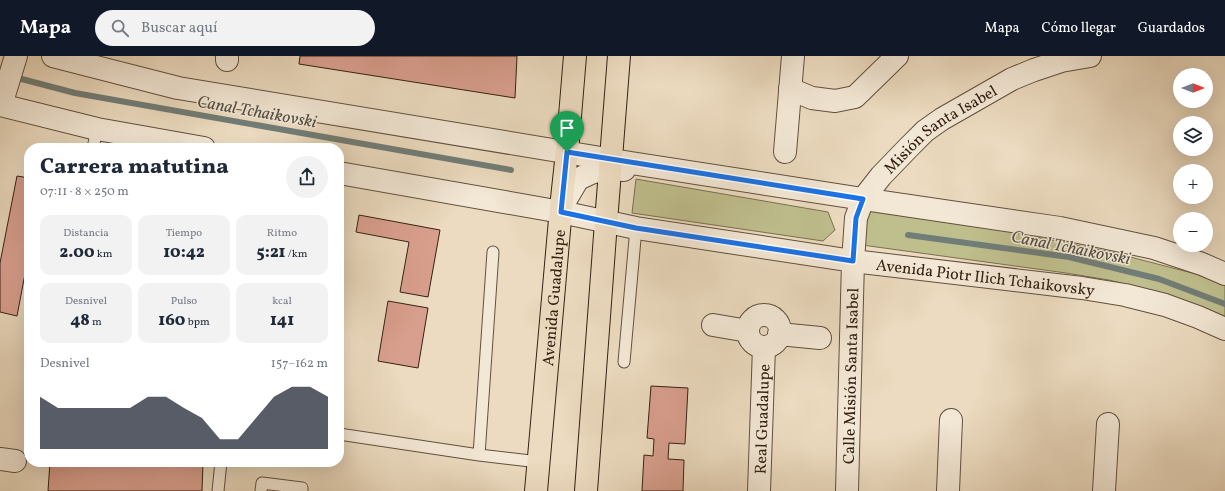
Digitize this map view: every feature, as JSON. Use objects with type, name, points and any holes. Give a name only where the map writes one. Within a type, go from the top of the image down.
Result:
[{"type":"main road","name":"Avenida Guadalupe","points":[[536,491],[567,152],[574,56]]},
{"type":"main road","points":[[586,491],[619,56]]},
{"type":"street","points":[[53,56],[178,88],[567,152],[611,164],[683,171],[1060,228],[1154,248],[1202,264],[1225,274]]},
{"type":"street","points":[[785,152],[793,56]]},
{"type":"street","points":[[790,89],[812,98],[835,100],[855,96],[897,56]]},
{"type":"street","name":"Misión Santa Isabel","points":[[853,261],[856,218],[863,199],[881,176],[925,131],[942,119],[1012,79],[1060,61],[1090,56]]},
{"type":"street","points":[[15,59],[2,99],[95,138],[150,143]]},
{"type":"street","points":[[561,210],[578,179],[606,168],[611,164]]},
{"type":"street","name":"Avenida Piotr Ilich Tchaikovsky","points":[[344,174],[561,210],[636,228],[853,261],[1082,288],[1125,295],[1164,305],[1198,317],[1225,329]]},
{"type":"street","name":"Calle Misión Santa Isabel","points":[[847,491],[853,261]]},
{"type":"street","name":"Real Guadalupe","points":[[759,491],[772,341],[780,329],[771,316],[766,315],[755,317],[751,321],[748,331],[751,341],[759,346],[772,341]]},
{"type":"street","points":[[713,325],[748,331]]},
{"type":"street","points":[[772,341],[820,338]]},
{"type":"street","points":[[948,491],[951,420]]},
{"type":"street","points":[[1104,491],[1108,424]]},
{"type":"lane","points":[[624,362],[636,228]]},
{"type":"lane","points":[[479,455],[493,252]]},
{"type":"lane","points":[[344,435],[479,455],[539,462]]},
{"type":"lane","points":[[218,491],[220,467]]},
{"type":"lane","points":[[261,491],[262,483],[302,488],[302,491]]},
{"type":"shaded area","points":[[636,179],[828,212],[835,230],[823,241],[632,213]]},
{"type":"shaded area","points":[[865,209],[958,221],[1111,252],[1196,274],[1225,285],[1225,319],[1162,294],[1109,280],[862,245]]},
{"type":"building","points":[[300,56],[517,56],[515,98],[299,64]]},
{"type":"building","points":[[17,176],[24,177],[24,279],[17,316],[0,312],[0,263]]},
{"type":"building","points":[[359,215],[440,230],[428,297],[400,292],[409,242],[356,232]]},
{"type":"building","points":[[388,301],[428,308],[418,368],[378,361]]},
{"type":"building","points":[[651,386],[688,388],[685,444],[669,443],[668,459],[684,460],[683,491],[642,491],[644,455],[653,456],[654,439],[647,438]]},
{"type":"building","points":[[50,467],[203,467],[202,491],[48,491]]},
{"type":"waterway","name":"Canal Tchaikovski","points":[[14,77],[75,93],[511,170]]},
{"type":"waterway","name":"Canal Tchaikovski","points":[[908,235],[1069,257],[1159,279],[1225,304]]},
{"type":"route","points":[[567,152],[863,199],[856,218],[853,261],[636,228],[561,212],[567,152]]}]
